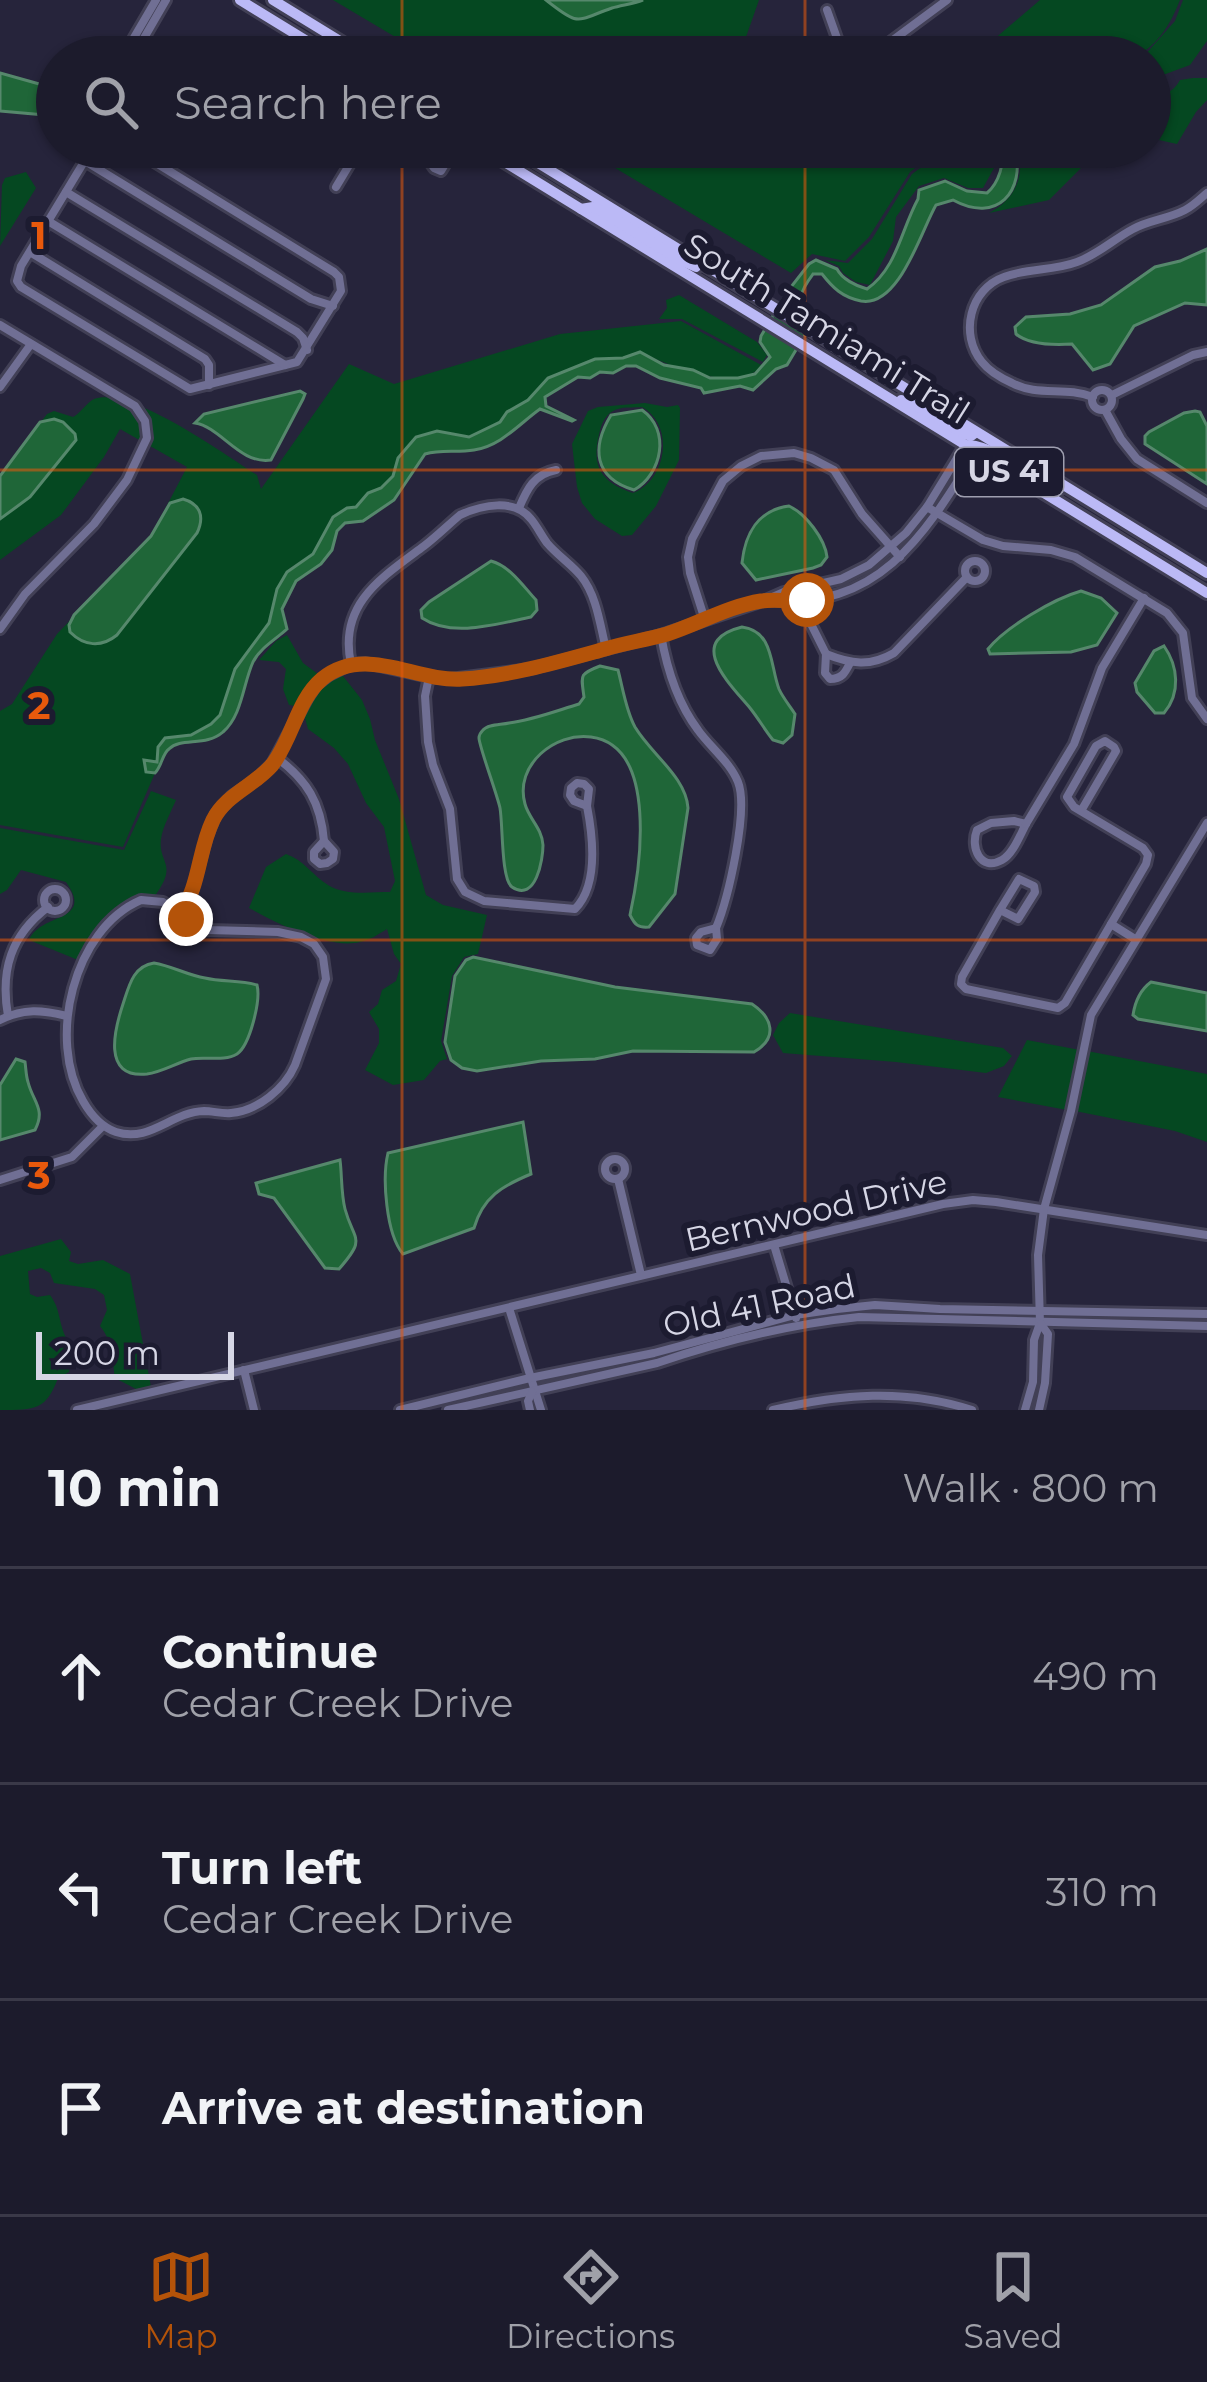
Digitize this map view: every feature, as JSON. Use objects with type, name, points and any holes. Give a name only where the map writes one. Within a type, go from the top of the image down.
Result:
[{"type":"main road","points":[[240,0],[299,36]]},
{"type":"main road","points":[[273,0],[331,36]]},
{"type":"main road","name":"South Tamiami Trail","points":[[514,168],[1207,593]]},
{"type":"main road","name":"South Tamiami Trail","points":[[546,168],[1207,573]]},
{"type":"main road","points":[[581,209],[600,210],[680,260],[732,282]]},
{"type":"main road","points":[[876,390],[917,406],[965,434],[976,432]]},
{"type":"main road","points":[[970,448],[989,449],[1037,480],[1090,502]]},
{"type":"street","points":[[134,36],[155,0]]},
{"type":"street","points":[[143,36],[166,0]]},
{"type":"street","points":[[898,36],[947,0]]},
{"type":"street","points":[[827,10],[836,36]]},
{"type":"street","points":[[81,168],[18,273],[21,287],[190,389],[297,362],[341,291],[334,272],[164,168]]},
{"type":"street","points":[[96,168],[311,299],[333,305]]},
{"type":"street","points":[[336,187],[347,168]]},
{"type":"street","points":[[66,191],[297,332],[307,350]]},
{"type":"street","points":[[1093,397],[1073,391],[1032,392],[985,365],[970,337],[976,300],[1002,277],[1084,259],[1138,226],[1187,209],[1207,193]]},
{"type":"street","points":[[48,221],[286,366]]},
{"type":"street","points":[[30,252],[205,359],[209,385]]},
{"type":"street","points":[[0,325],[135,406],[146,421],[147,438],[110,506],[25,594],[0,629]]},
{"type":"street","points":[[0,387],[31,344]]},
{"type":"street","points":[[1112,395],[1207,352]]},
{"type":"street","points":[[1093,397],[1102,389],[1112,395]]},
{"type":"street","points":[[1105,410],[1112,404],[1112,395]]},
{"type":"street","points":[[1093,397],[1095,407],[1105,410],[1137,459],[1207,503]]},
{"type":"street","points":[[180,914],[191,896],[216,814],[277,758],[316,685],[335,671],[351,664],[374,663],[428,677],[466,679],[530,669],[661,635],[784,592],[834,582],[891,548],[970,448]]},
{"type":"street","points":[[766,600],[807,600],[855,587],[900,557],[937,513],[970,448]]},
{"type":"street","points":[[705,620],[690,573],[692,539],[726,478],[761,456],[794,453],[834,470],[862,514],[900,557]]},
{"type":"street","points":[[519,508],[534,480],[556,470]]},
{"type":"street","points":[[351,664],[346,643],[351,618],[386,573],[466,512],[498,506],[519,508],[529,515],[550,546],[588,586],[606,649]]},
{"type":"street","points":[[927,507],[983,540],[1076,557],[1167,613],[1186,642],[1192,698],[1207,719]]},
{"type":"street","points":[[826,654],[850,663],[872,662],[894,653],[967,578]]},
{"type":"street","points":[[806,588],[811,624],[826,654],[825,673],[837,679],[850,663]]},
{"type":"street","points":[[1026,824],[984,825],[973,837],[976,853],[999,862],[1010,852],[1074,744],[1102,668],[1144,598]]},
{"type":"street","points":[[661,635],[680,701],[735,776],[742,797],[742,816],[716,928]]},
{"type":"street","points":[[428,677],[429,749],[450,809],[457,879],[470,896],[484,902],[575,909],[584,898],[593,849],[587,806]]},
{"type":"street","points":[[1000,910],[1018,919],[1034,886],[1018,879],[1000,910],[962,977],[962,986],[1056,1008],[1065,1003],[1148,854],[1140,846],[1081,811],[1068,802],[1067,795],[1096,746],[1105,741],[1116,752],[1081,811]]},
{"type":"street","points":[[277,758],[310,789],[324,841]]},
{"type":"street","points":[[1025,1410],[1040,1323],[1038,1256],[1044,1209],[1091,1015],[1207,823]]},
{"type":"street","points":[[149,899],[163,902],[208,929],[293,934],[308,940],[323,957],[324,987],[292,1072],[278,1089],[245,1111],[186,1114],[138,1135],[104,1126],[71,1075],[67,1016],[82,966],[101,934],[134,903],[149,899]]},
{"type":"street","points":[[48,908],[24,927],[12,946],[3,990],[4,1018],[27,1010],[67,1016]]},
{"type":"street","points":[[1111,924],[1135,939]]},
{"type":"street","points":[[0,1180],[72,1157],[104,1126]]},
{"type":"street","points":[[618,1179],[640,1275]]},
{"type":"street","name":"Bernwood Drive","points":[[77,1410],[958,1202],[1044,1209],[1207,1235]]},
{"type":"street","points":[[774,1245],[797,1320]]},
{"type":"street","name":"Old 41 Road","points":[[400,1410],[875,1305],[1207,1314]]},
{"type":"street","points":[[509,1308],[541,1410]]},
{"type":"street","name":"Old 41 Road","points":[[448,1410],[657,1363],[797,1320],[860,1317],[1207,1326]]},
{"type":"street","points":[[1039,1410],[1048,1334],[1040,1323]]},
{"type":"street","points":[[244,1370],[254,1410]]},
{"type":"street","points":[[530,1410],[533,1390]]},
{"type":"street","points":[[773,1410],[858,1395],[914,1397],[972,1410]]},
{"type":"shaded area","points":[[333,0],[759,0],[746,36],[394,36]]},
{"type":"shaded area","points":[[546,0],[643,0],[578,19]]},
{"type":"shaded area","points":[[1040,0],[1180,0],[1160,36],[998,36]]},
{"type":"shaded area","points":[[1183,0],[1207,0],[1207,41],[1190,65],[1171,72],[1171,36],[1162,36],[1175,21]]},
{"type":"shaded area","points":[[0,73],[36,83],[36,114],[0,111]]},
{"type":"shaded area","points":[[1207,78],[1207,100],[1177,144],[1171,143],[1171,91],[1180,80]]},
{"type":"shaded area","points":[[615,168],[915,168],[869,237],[845,261],[812,254],[791,273]]},
{"type":"shaded area","points":[[920,168],[994,168],[983,188],[968,188],[944,178],[919,186],[896,217],[893,241],[870,285],[856,282],[825,260],[848,263],[872,239]]},
{"type":"shaded area","points":[[1001,168],[1017,168],[1012,190],[995,206],[969,206],[953,200],[936,205],[897,281],[875,300],[848,297],[822,274],[813,274],[802,300],[815,318],[787,365],[753,390],[740,386],[704,393],[701,388],[626,366],[613,373],[578,377],[545,397],[546,406],[572,421],[540,409],[484,448],[425,454],[394,500],[363,521],[345,523],[321,564],[296,581],[282,609],[287,629],[253,662],[238,709],[223,732],[174,745],[155,773],[146,772],[144,760],[157,762],[158,747],[165,738],[191,735],[220,715],[235,669],[269,623],[277,589],[287,572],[313,554],[333,517],[356,507],[393,476],[398,458],[416,437],[437,431],[469,437],[500,422],[548,378],[595,359],[640,352],[664,365],[710,378],[755,374],[770,357],[761,336],[809,264],[816,260],[837,269],[850,282],[867,289],[892,259],[919,190],[945,181],[987,193]]},
{"type":"shaded area","points":[[1020,168],[1081,168],[1049,200],[989,213],[1016,186]]},
{"type":"shaded area","points":[[26,172],[36,188],[0,246],[2,185],[5,178]]},
{"type":"shaded area","points":[[1207,249],[1207,305],[1185,303],[1134,326],[1110,364],[1093,370],[1072,344],[1035,342],[1016,334],[1015,327],[1026,317],[1070,314],[1101,305],[1155,267]]},
{"type":"shaded area","points":[[679,295],[757,342],[767,355],[763,362],[682,319],[659,319],[667,308],[666,300]]},
{"type":"shaded area","points":[[681,321],[763,366],[751,374],[720,378],[640,352],[595,359],[554,375],[500,422],[469,437],[437,431],[416,437],[398,458],[393,476],[356,507],[330,520],[313,554],[290,568],[269,623],[235,669],[220,715],[191,735],[171,736],[158,747],[151,774],[155,773],[123,847],[0,825],[0,711],[12,704],[57,634],[151,536],[187,467],[120,429],[61,515],[0,560],[0,475],[47,414],[54,411],[73,417],[94,399],[130,402],[177,424],[257,475],[261,489],[349,364],[394,384],[560,334]]},
{"type":"shaded area","points":[[300,391],[305,394],[303,399],[271,460],[250,457],[195,423],[204,414]]},
{"type":"shaded area","points":[[645,403],[680,408],[679,460],[656,506],[632,535],[622,536],[595,519],[577,487],[572,444],[588,411]],"holes":[[[642,407],[652,415],[663,439],[663,452],[653,477],[633,493],[601,472],[597,456],[600,431],[605,418],[616,409]]]},
{"type":"shaded area","points":[[642,410],[657,429],[659,451],[651,474],[634,490],[604,470],[599,450],[611,415]]},
{"type":"shaded area","points":[[1195,411],[1207,426],[1207,484],[1145,444],[1149,432]]},
{"type":"shaded area","points":[[40,422],[63,422],[76,440],[30,497],[0,519],[0,476]]},
{"type":"shaded area","points":[[183,499],[199,512],[197,533],[117,635],[99,643],[75,637],[69,625],[74,615],[151,536],[170,503]]},
{"type":"shaded area","points":[[789,506],[814,528],[827,557],[813,568],[756,580],[742,563],[750,533],[761,518]]},
{"type":"shaded area","points":[[491,561],[510,572],[536,600],[537,610],[531,617],[461,628],[422,618],[421,610],[429,602]]},
{"type":"shaded area","points":[[1081,591],[1101,598],[1117,613],[1097,645],[1071,652],[990,654],[988,649],[1018,623]]},
{"type":"shaded area","points":[[742,627],[765,642],[779,689],[795,714],[792,735],[783,743],[773,740],[717,663],[716,642]]},
{"type":"shaded area","points":[[287,635],[323,686],[343,676],[362,700],[399,799],[426,895],[443,905],[487,915],[478,954],[464,957],[452,976],[441,1041],[447,1059],[424,1080],[393,1085],[365,1070],[379,1043],[379,1029],[369,1012],[378,1004],[382,990],[396,981],[401,964],[387,929],[360,942],[334,942],[303,934],[249,908],[266,867],[286,854],[342,891],[390,892],[395,881],[384,827],[366,803],[348,764],[308,729],[296,706],[289,705],[283,689],[286,669],[279,662],[259,660]]},
{"type":"shaded area","points":[[1164,646],[1175,671],[1175,688],[1164,713],[1155,713],[1135,683],[1154,651]]},
{"type":"shaded area","points":[[600,666],[618,670],[635,727],[686,797],[675,894],[649,927],[637,925],[630,915],[640,812],[627,762],[613,745],[591,737],[564,740],[532,764],[523,790],[543,851],[532,884],[520,890],[508,882],[500,808],[479,738],[488,727],[579,704],[584,697],[583,676]]},
{"type":"shaded area","points":[[151,791],[176,800],[162,834],[166,877],[155,896],[117,906],[91,935],[78,960],[29,940],[35,931],[70,911],[73,895],[66,882],[21,870],[0,894],[0,828],[124,850]]},
{"type":"shaded area","points":[[473,957],[615,987],[752,1004],[765,1015],[769,1034],[754,1052],[633,1051],[477,1071],[462,1068],[451,1060],[445,1042],[455,976]]},
{"type":"shaded area","points":[[154,963],[198,977],[257,985],[253,1022],[237,1054],[191,1059],[147,1074],[123,1069],[115,1050],[120,1014],[133,978]]},
{"type":"shaded area","points":[[1151,982],[1207,993],[1207,1031],[1133,1015]]},
{"type":"shaded area","points":[[790,1013],[1003,1048],[1012,1056],[1004,1066],[986,1073],[783,1053],[773,1035]]},
{"type":"shaded area","points":[[1027,1040],[1080,1050],[1067,1110],[998,1097]]},
{"type":"shaded area","points":[[1087,1051],[1207,1074],[1207,1142],[1075,1111]]},
{"type":"shaded area","points":[[16,1059],[25,1062],[38,1123],[35,1130],[0,1140],[0,1085]]},
{"type":"shaded area","points":[[523,1122],[531,1174],[495,1194],[474,1228],[403,1254],[387,1205],[388,1153]]},
{"type":"shaded area","points":[[340,1160],[344,1203],[356,1245],[339,1269],[325,1268],[274,1198],[259,1194],[256,1183]]},
{"type":"shaded area","points":[[61,1239],[71,1252],[69,1261],[103,1260],[130,1274],[151,1387],[136,1389],[115,1378],[110,1344],[100,1326],[107,1310],[104,1295],[95,1289],[54,1283],[41,1268],[28,1271],[30,1294],[50,1295],[54,1301],[72,1346],[69,1372],[58,1378],[38,1406],[0,1410],[0,1256]]},
{"type":"route","points":[[186,919],[180,914],[191,896],[216,814],[272,764],[316,685],[335,671],[351,664],[374,663],[428,677],[466,679],[530,669],[661,635],[766,600],[807,600]]}]
